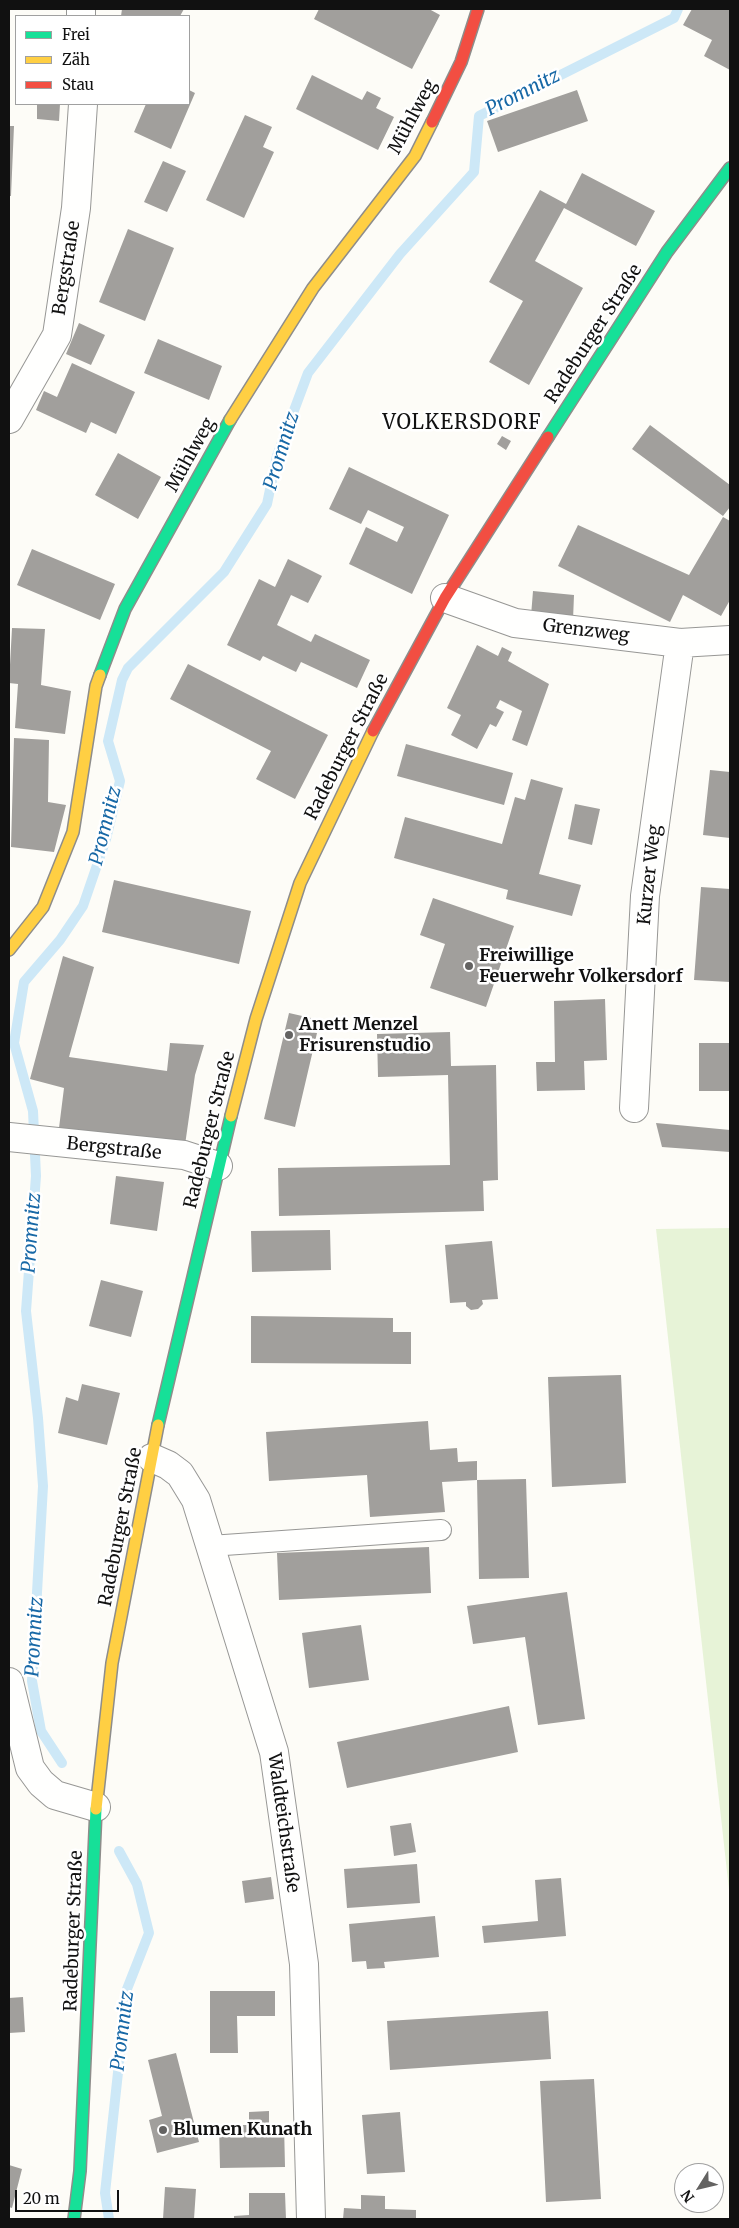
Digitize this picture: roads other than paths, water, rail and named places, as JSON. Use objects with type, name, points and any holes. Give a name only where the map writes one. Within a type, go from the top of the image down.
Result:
[{"type":"main road","name":"Mühlweg","points":[[9,950],[42,907],[73,832],[96,686],[125,609],[233,415],[313,288],[415,156],[461,62],[478,9]]},
{"type":"main road","name":"Radeburger Straße","points":[[74,2219],[82,2152],[96,1807],[112,1662],[164,1396],[218,1166],[256,1019],[300,883],[368,740],[445,598],[667,252],[730,168]]},
{"type":"street","name":"Bergstraße","points":[[9,419],[57,335],[76,208],[83,105]]},
{"type":"street","name":"Grenzweg","points":[[445,598],[515,623],[680,643],[730,640]]},
{"type":"street","name":"Kurzer Weg","points":[[634,1108],[645,896],[680,643]]},
{"type":"street","name":"Bergstraße","points":[[10,1138],[184,1155],[218,1166]]},
{"type":"street","name":"Waldteichstraße","points":[[152,1458],[168,1465],[180,1474],[196,1500],[274,1752],[304,1964],[311,2219]]},
{"type":"street","points":[[9,1682],[30,1768],[55,1795],[96,1807]]},
{"type":"lane","points":[[210,1546],[441,1530]]},
{"type":"waterway","name":"Promnitz","points":[[62,1763],[41,1731],[32,1681],[43,1486],[38,1418],[26,1311],[36,1176],[33,1111],[14,1043],[24,982],[60,940],[83,906],[106,839],[120,781],[108,741],[122,680],[128,668],[224,572],[267,504],[277,456],[308,373],[400,254],[474,172],[479,116],[674,18],[678,9]]},
{"type":"waterway","name":"Promnitz","points":[[109,2219],[105,2193],[127,1989],[149,1933],[137,1884],[119,1851]]},
{"type":"place","name":"Freiwillige Feuerwehr Volkersdorf","points":[[469,966]]},
{"type":"place","name":"Anett Menzel Frisurenstudio","points":[[289,1035]]},
{"type":"place","name":"Blumen Kunath","points":[[163,2130]]},
{"type":"district","name":"VOLKERSDORF","points":[[462,423]]}]
